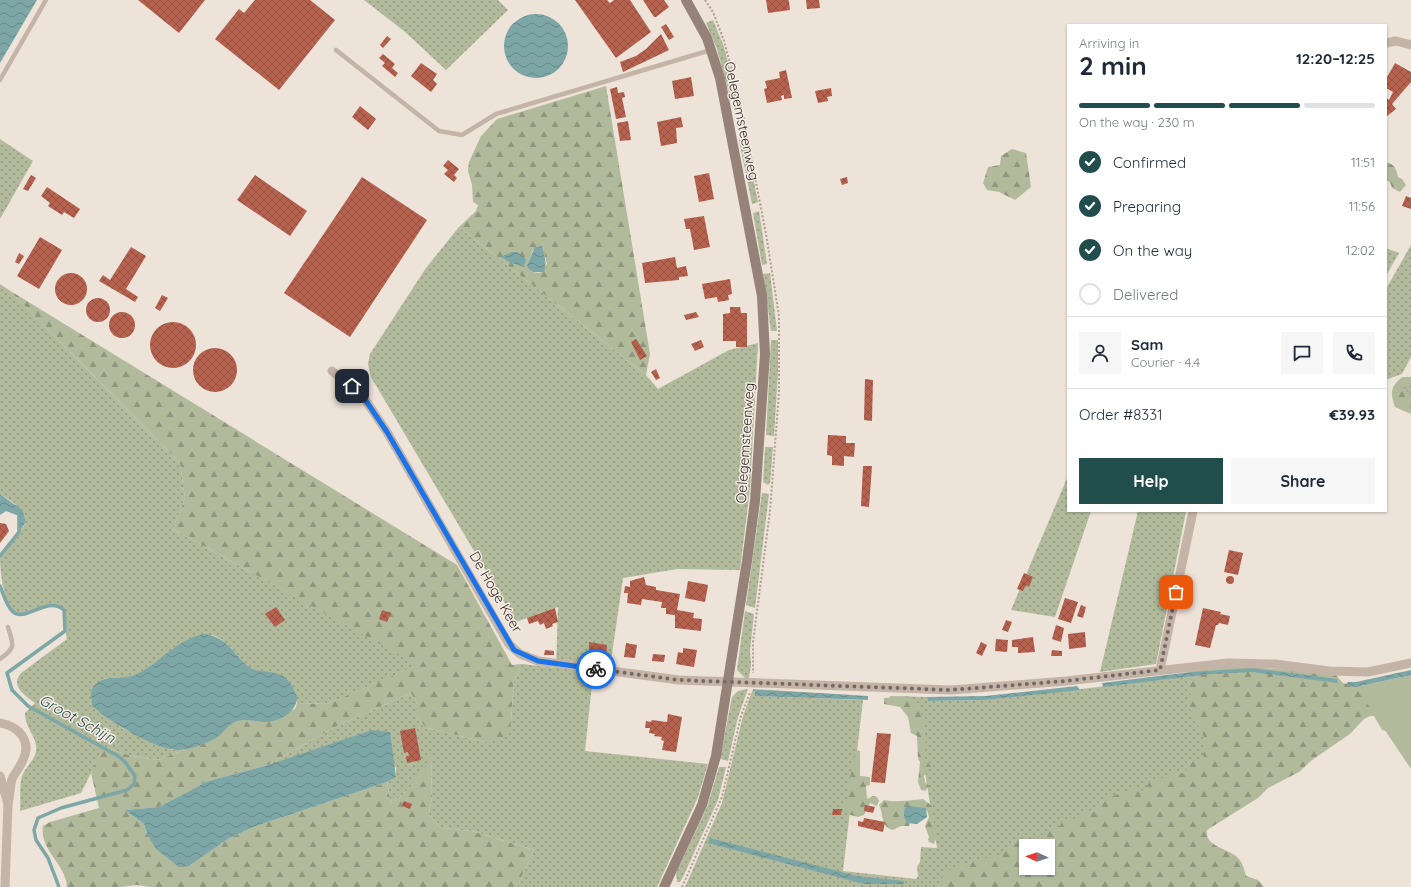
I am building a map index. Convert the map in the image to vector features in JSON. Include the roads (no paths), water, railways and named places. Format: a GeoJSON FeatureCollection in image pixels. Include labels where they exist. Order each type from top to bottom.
{"type":"FeatureCollection","features":[{"type":"Feature","properties":{"kind":"street","name":"Oelegemsteenweg"},"geometry":{"type":"LineString","coordinates":[[664,887],[702,805],[716,756],[755,501],[763,403],[765,335],[762,296],[720,78],[707,38],[686,0]]}},
{"type":"Feature","properties":{"kind":"street"},"geometry":{"type":"LineString","coordinates":[[1387,43],[1396,41],[1411,44]]}},
{"type":"Feature","properties":{"kind":"street","name":"De Hoge Keer"},"geometry":{"type":"LineString","coordinates":[[332,371],[362,395],[387,432],[514,650],[528,658],[549,663],[679,680],[950,690],[1066,681],[1228,663],[1275,664],[1329,671],[1368,672],[1411,663]]}},
{"type":"Feature","properties":{"kind":"street"},"geometry":{"type":"LineString","coordinates":[[1160,670],[1193,512]]}},
{"type":"Feature","properties":{"kind":"street"},"geometry":{"type":"LineString","coordinates":[[0,723],[11,726],[20,731],[25,739],[26,749],[24,759],[12,780],[8,804],[4,816],[5,887]]}},
{"type":"Feature","properties":{"kind":"street"},"geometry":{"type":"LineString","coordinates":[[0,776],[8,804]]}},
{"type":"Feature","properties":{"kind":"lane"},"geometry":{"type":"LineString","coordinates":[[0,80],[46,0]]}},
{"type":"Feature","properties":{"kind":"lane"},"geometry":{"type":"LineString","coordinates":[[336,50],[439,131],[462,135],[496,114],[711,50]]}},
{"type":"Feature","properties":{"kind":"lane"},"geometry":{"type":"LineString","coordinates":[[0,659],[11,652],[13,645],[8,627]]}},
{"type":"Feature","properties":{"kind":"water"},"geometry":{"type":"Polygon","coordinates":[[[0,0],[37,0],[0,63],[0,0]]]}},
{"type":"Feature","properties":{"kind":"water"},"geometry":{"type":"Polygon","coordinates":[[[530,14],[542,14],[559,23],[566,34],[568,46],[566,58],[559,69],[542,78],[530,78],[518,73],[509,64],[504,52],[504,40],[509,28],[518,19],[530,14]]]}},
{"type":"Feature","properties":{"kind":"water"},"geometry":{"type":"Polygon","coordinates":[[[542,246],[545,259],[544,272],[533,272],[527,265],[535,247],[542,246]]]}},
{"type":"Feature","properties":{"kind":"water"},"geometry":{"type":"Polygon","coordinates":[[[512,252],[517,252],[526,259],[524,267],[509,262],[501,257],[512,252]]]}},
{"type":"Feature","properties":{"kind":"water"},"geometry":{"type":"Polygon","coordinates":[[[0,494],[22,510],[26,522],[19,532],[19,514],[6,509],[0,513],[0,494]]]}},
{"type":"Feature","properties":{"kind":"water"},"geometry":{"type":"Polygon","coordinates":[[[205,634],[222,640],[247,666],[254,670],[276,673],[286,678],[294,689],[297,697],[296,703],[290,713],[279,719],[267,722],[245,720],[235,722],[219,736],[209,741],[192,748],[176,750],[166,748],[132,733],[109,719],[92,706],[92,689],[96,684],[106,679],[126,677],[137,674],[186,640],[205,634]]]}},
{"type":"Feature","properties":{"kind":"water"},"geometry":{"type":"Polygon","coordinates":[[[1253,668],[1337,679],[1338,683],[1252,672],[1211,674],[1103,687],[1102,683],[1191,672],[1253,668]]]}},
{"type":"Feature","properties":{"kind":"water"},"geometry":{"type":"Polygon","coordinates":[[[1411,670],[1411,675],[1356,687],[1349,686],[1347,683],[1356,682],[1411,670]]]}},
{"type":"Feature","properties":{"kind":"water"},"geometry":{"type":"Polygon","coordinates":[[[1077,686],[1080,690],[986,700],[928,701],[927,697],[986,696],[1077,686]]]}},
{"type":"Feature","properties":{"kind":"water"},"geometry":{"type":"Polygon","coordinates":[[[755,690],[868,696],[868,700],[755,696],[755,690]]]}},
{"type":"Feature","properties":{"kind":"water"},"geometry":{"type":"Polygon","coordinates":[[[372,730],[390,732],[396,777],[387,782],[253,827],[228,839],[189,866],[179,867],[156,849],[147,834],[144,824],[125,810],[159,807],[208,781],[268,765],[372,730]]]}},
{"type":"Feature","properties":{"kind":"water"},"geometry":{"type":"Polygon","coordinates":[[[910,806],[926,808],[927,817],[917,824],[907,823],[904,816],[904,810],[910,806]]]}},
{"type":"Feature","properties":{"kind":"water"},"geometry":{"type":"Polygon","coordinates":[[[710,838],[857,876],[904,881],[904,884],[864,884],[708,843],[710,838]]]}},
{"type":"Feature","properties":{"kind":"waterway","name":"Groot Schijn"},"geometry":{"type":"LineString","coordinates":[[0,513],[6,509],[19,514],[19,532],[0,556]]}},
{"type":"Feature","properties":{"kind":"waterway","name":"Groot Schijn"},"geometry":{"type":"LineString","coordinates":[[0,586],[8,606],[17,614],[23,614],[50,606],[57,606],[64,610],[65,631],[7,673],[12,690],[28,706],[118,756],[125,762],[135,776],[134,784],[127,790],[61,808],[38,818],[34,830],[36,840],[48,858],[59,887]]}}]}
